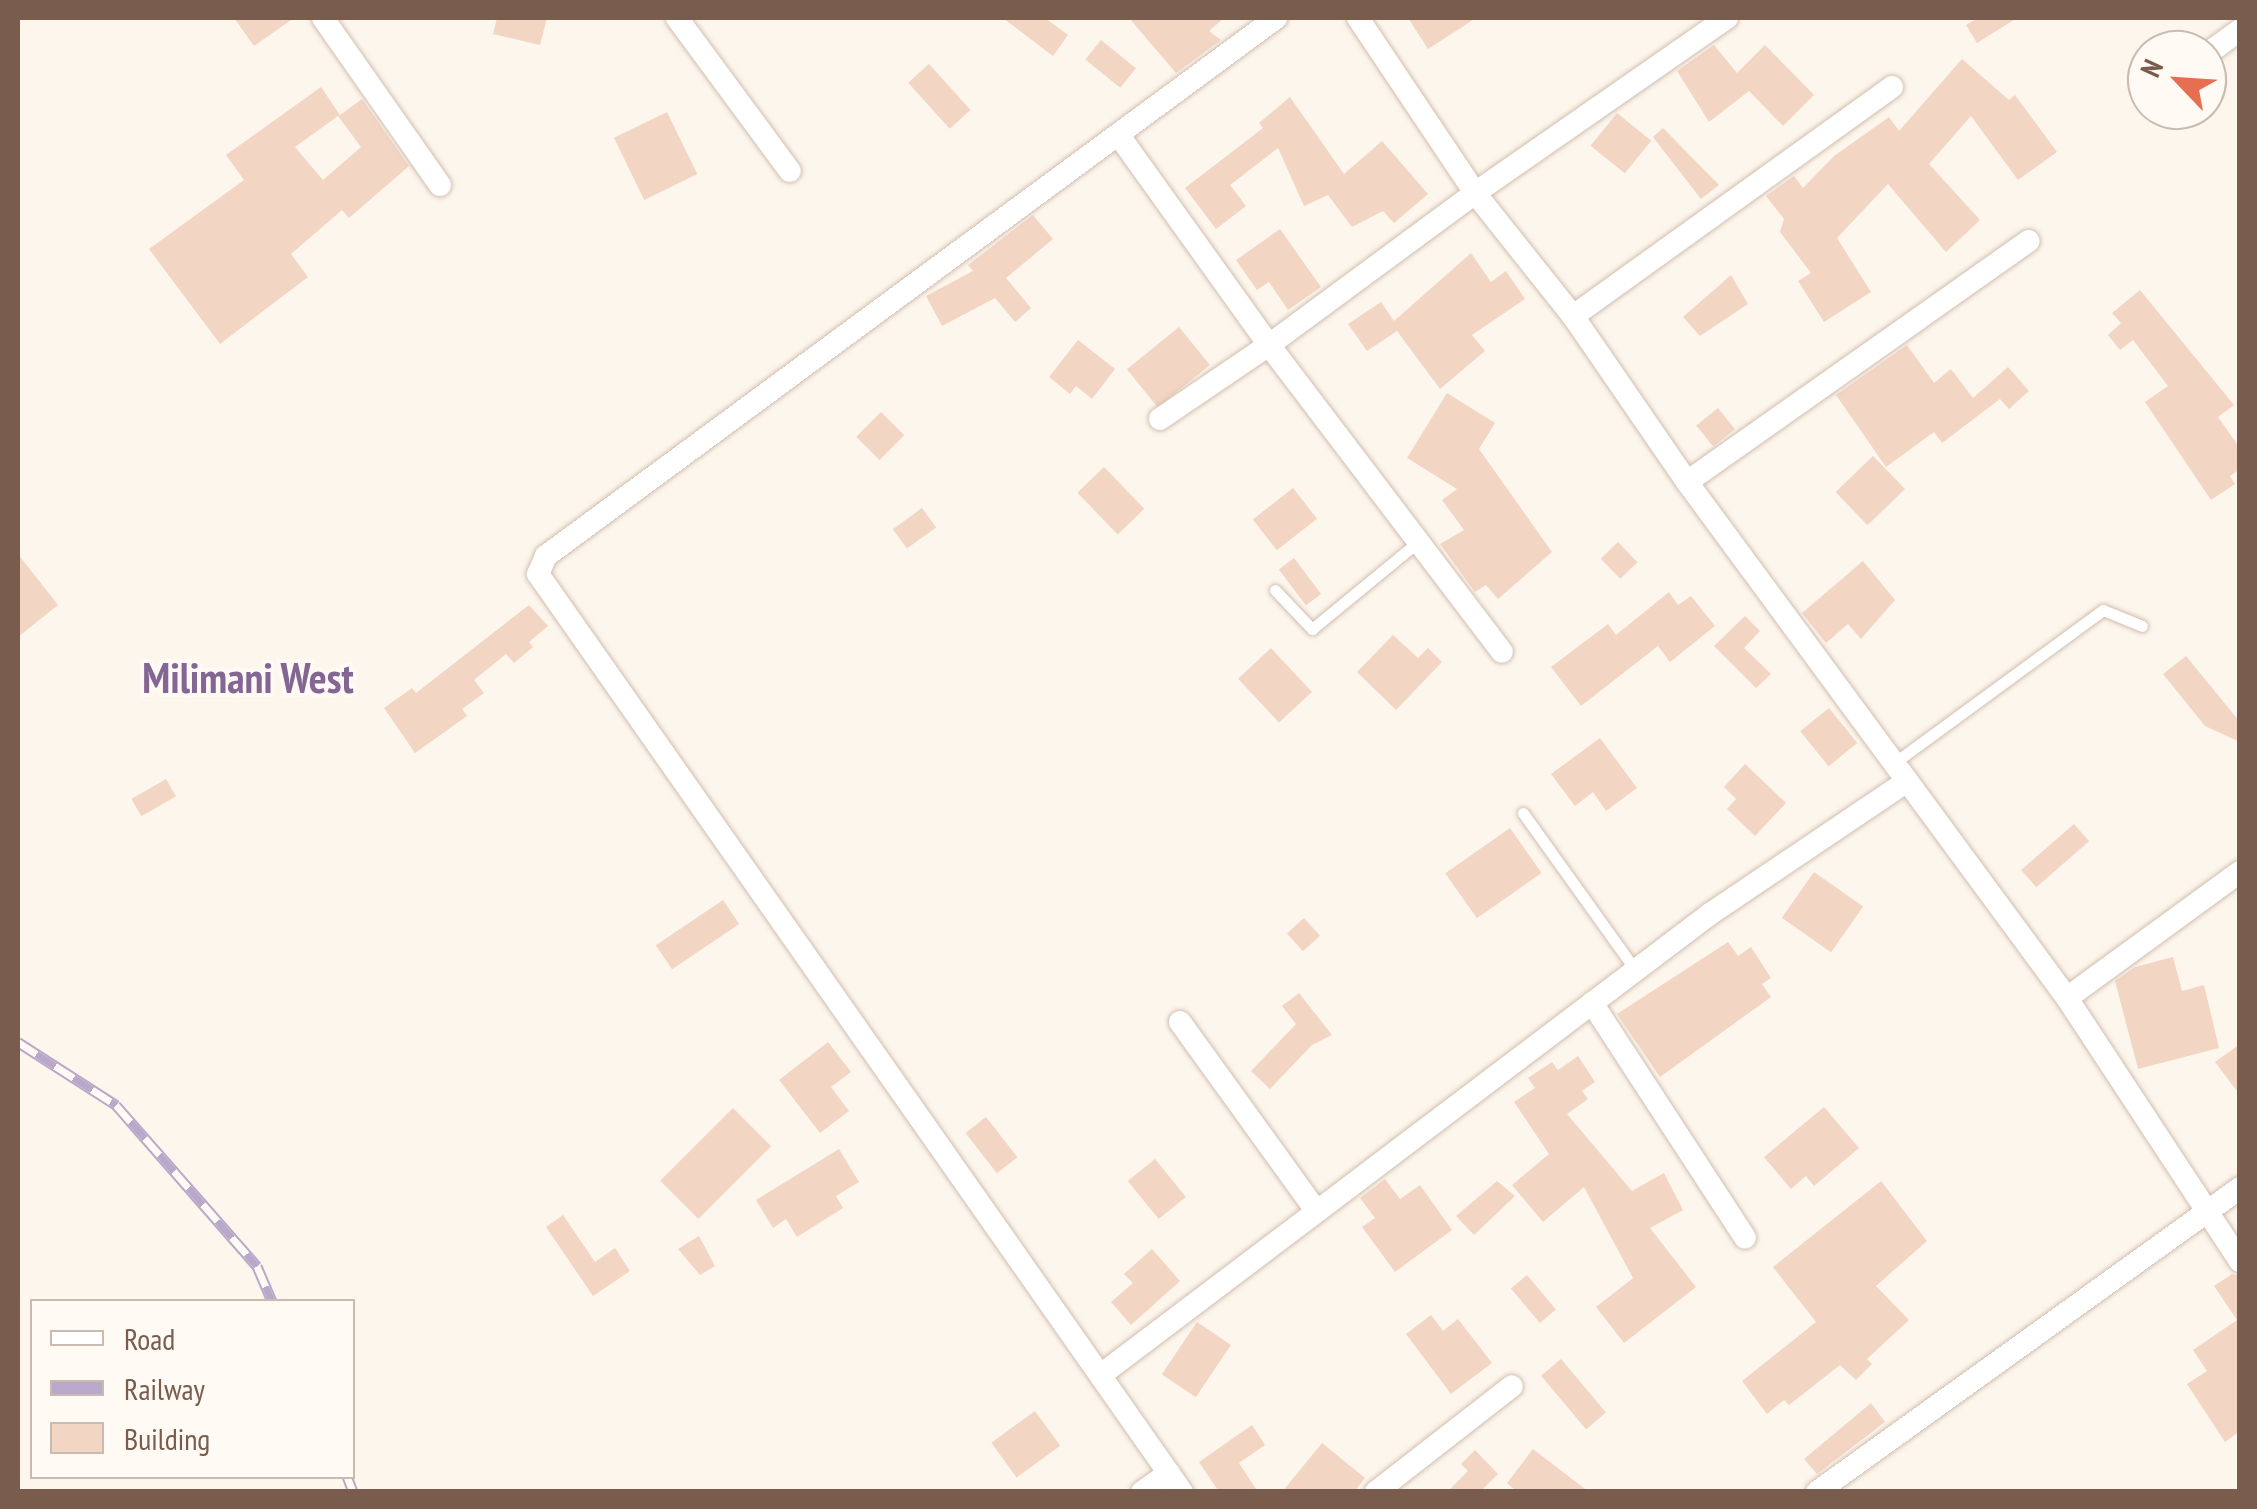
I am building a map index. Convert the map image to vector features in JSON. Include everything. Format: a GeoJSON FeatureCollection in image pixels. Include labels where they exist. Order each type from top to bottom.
{"type":"FeatureCollection","features":[{"type":"Feature","properties":{"kind":"street"},"geometry":{"type":"LineString","coordinates":[[323,18],[440,185]]}},
{"type":"Feature","properties":{"kind":"street"},"geometry":{"type":"LineString","coordinates":[[676,18],[790,171]]}},
{"type":"Feature","properties":{"kind":"street"},"geometry":{"type":"LineString","coordinates":[[1142,1492],[1176,1482],[538,574],[546,556],[1120,137],[1276,18]]}},
{"type":"Feature","properties":{"kind":"street"},"geometry":{"type":"LineString","coordinates":[[1358,18],[1475,194],[1573,316],[1687,482],[2066,998],[2240,1261]]}},
{"type":"Feature","properties":{"kind":"street"},"geometry":{"type":"LineString","coordinates":[[1160,418],[1268,346],[1475,194],[1727,18]]}},
{"type":"Feature","properties":{"kind":"street"},"geometry":{"type":"LineString","coordinates":[[1573,316],[1892,88]]}},
{"type":"Feature","properties":{"kind":"street"},"geometry":{"type":"LineString","coordinates":[[1120,137],[1268,346],[1502,652]]}},
{"type":"Feature","properties":{"kind":"street"},"geometry":{"type":"LineString","coordinates":[[1687,482],[2029,240]]}},
{"type":"Feature","properties":{"kind":"street"},"geometry":{"type":"LineString","coordinates":[[1102,1374],[1315,1209],[1900,772]]}},
{"type":"Feature","properties":{"kind":"street"},"geometry":{"type":"LineString","coordinates":[[2066,998],[2240,872]]}},
{"type":"Feature","properties":{"kind":"street"},"geometry":{"type":"LineString","coordinates":[[1592,1003],[1745,1238]]}},
{"type":"Feature","properties":{"kind":"street"},"geometry":{"type":"LineString","coordinates":[[1180,1022],[1315,1209]]}},
{"type":"Feature","properties":{"kind":"street"},"geometry":{"type":"LineString","coordinates":[[1817,1492],[2240,1188]]}},
{"type":"Feature","properties":{"kind":"street"},"geometry":{"type":"LineString","coordinates":[[1376,1492],[1512,1386]]}},
{"type":"Feature","properties":{"kind":"lane"},"geometry":{"type":"LineString","coordinates":[[1274,590],[1312,629],[1418,542]]}},
{"type":"Feature","properties":{"kind":"lane"},"geometry":{"type":"LineString","coordinates":[[1900,772],[2103,610],[2142,626]]}},
{"type":"Feature","properties":{"kind":"lane"},"geometry":{"type":"LineString","coordinates":[[1524,813],[1637,972]]}},
{"type":"Feature","properties":{"kind":"building"},"geometry":{"type":"Polygon","coordinates":[[[234,18],[294,18],[254,46],[234,18]]]}},
{"type":"Feature","properties":{"kind":"building"},"geometry":{"type":"Polygon","coordinates":[[[497,18],[547,18],[540,45],[493,34],[497,18]]]}},
{"type":"Feature","properties":{"kind":"building"},"geometry":{"type":"Polygon","coordinates":[[[1003,18],[1045,18],[1068,35],[1053,56],[1003,18]]]}},
{"type":"Feature","properties":{"kind":"building"},"geometry":{"type":"Polygon","coordinates":[[[1129,18],[1224,18],[1209,31],[1221,40],[1176,73],[1129,18]]]}},
{"type":"Feature","properties":{"kind":"building"},"geometry":{"type":"Polygon","coordinates":[[[1408,18],[1476,18],[1428,49],[1408,18]]]}},
{"type":"Feature","properties":{"kind":"building"},"geometry":{"type":"Polygon","coordinates":[[[1978,18],[2017,18],[1977,43],[1966,25],[1978,18]]]}},
{"type":"Feature","properties":{"kind":"building"},"geometry":{"type":"Polygon","coordinates":[[[1101,40],[1136,68],[1120,88],[1085,59],[1101,40]]]}},
{"type":"Feature","properties":{"kind":"building"},"geometry":{"type":"Polygon","coordinates":[[[1714,45],[1737,73],[1765,45],[1814,95],[1783,126],[1749,91],[1709,122],[1677,71],[1714,45]]]}},
{"type":"Feature","properties":{"kind":"building"},"geometry":{"type":"Polygon","coordinates":[[[1962,59],[2009,100],[2015,95],[2057,152],[2018,180],[1971,116],[1929,164],[1980,220],[1946,252],[1888,184],[1837,238],[1871,292],[1824,322],[1798,281],[1811,273],[1780,232],[1784,219],[1766,196],[1794,176],[1803,188],[1834,156],[1889,117],[1899,131],[1962,59]]]}},
{"type":"Feature","properties":{"kind":"building"},"geometry":{"type":"Polygon","coordinates":[[[929,64],[970,110],[950,129],[908,83],[929,64]]]}},
{"type":"Feature","properties":{"kind":"building"},"geometry":{"type":"Polygon","coordinates":[[[321,87],[340,115],[362,99],[409,166],[349,218],[342,210],[291,254],[308,277],[220,344],[149,249],[244,180],[226,155],[321,87]],[[338,116],[295,147],[323,180],[361,147],[338,116]]]}},
{"type":"Feature","properties":{"kind":"building"},"geometry":{"type":"Polygon","coordinates":[[[1290,97],[1344,174],[1382,141],[1428,194],[1394,223],[1383,211],[1352,227],[1328,195],[1304,206],[1278,148],[1230,185],[1246,206],[1216,229],[1185,188],[1263,128],[1259,123],[1290,97]]]}},
{"type":"Feature","properties":{"kind":"building"},"geometry":{"type":"Polygon","coordinates":[[[667,112],[697,174],[644,200],[614,138],[667,112]]]}},
{"type":"Feature","properties":{"kind":"building"},"geometry":{"type":"Polygon","coordinates":[[[1617,113],[1651,141],[1625,173],[1591,146],[1617,113]]]}},
{"type":"Feature","properties":{"kind":"building"},"geometry":{"type":"Polygon","coordinates":[[[1663,128],[1719,185],[1701,199],[1653,137],[1663,128]]]}},
{"type":"Feature","properties":{"kind":"building"},"geometry":{"type":"Polygon","coordinates":[[[1033,215],[1053,239],[1006,278],[1031,308],[1015,322],[995,298],[942,326],[926,296],[973,271],[968,265],[1033,215]]]}},
{"type":"Feature","properties":{"kind":"building"},"geometry":{"type":"Polygon","coordinates":[[[1280,229],[1321,287],[1288,310],[1269,282],[1257,290],[1236,260],[1280,229]]]}},
{"type":"Feature","properties":{"kind":"building"},"geometry":{"type":"Polygon","coordinates":[[[1471,253],[1491,282],[1506,271],[1525,299],[1472,335],[1485,351],[1440,389],[1397,331],[1367,351],[1348,324],[1381,302],[1394,321],[1471,253]]]}},
{"type":"Feature","properties":{"kind":"building"},"geometry":{"type":"Polygon","coordinates":[[[1731,275],[1748,304],[1700,336],[1683,317],[1731,275]]]}},
{"type":"Feature","properties":{"kind":"building"},"geometry":{"type":"Polygon","coordinates":[[[2140,290],[2234,405],[2218,417],[2240,448],[2240,469],[2230,476],[2235,484],[2211,500],[2145,402],[2168,386],[2133,340],[2120,350],[2108,335],[2121,323],[2112,313],[2140,290]]]}},
{"type":"Feature","properties":{"kind":"building"},"geometry":{"type":"Polygon","coordinates":[[[1179,327],[1210,365],[1158,407],[1127,369],[1179,327]]]}},
{"type":"Feature","properties":{"kind":"building"},"geometry":{"type":"Polygon","coordinates":[[[1078,340],[1115,369],[1092,399],[1076,386],[1070,394],[1049,377],[1078,340]]]}},
{"type":"Feature","properties":{"kind":"building"},"geometry":{"type":"Polygon","coordinates":[[[1907,345],[1934,383],[1951,369],[1973,398],[2008,367],[2029,391],[2009,409],[2000,399],[1942,443],[1934,432],[1886,467],[1836,395],[1907,345]]]}},
{"type":"Feature","properties":{"kind":"building"},"geometry":{"type":"Polygon","coordinates":[[[1447,393],[1495,423],[1479,449],[1552,552],[1498,599],[1486,585],[1475,592],[1440,544],[1464,530],[1442,500],[1457,489],[1407,458],[1447,393]]]}},
{"type":"Feature","properties":{"kind":"building"},"geometry":{"type":"Polygon","coordinates":[[[1718,408],[1735,429],[1713,447],[1696,426],[1718,408]]]}},
{"type":"Feature","properties":{"kind":"building"},"geometry":{"type":"Polygon","coordinates":[[[881,412],[904,435],[880,460],[856,437],[881,412]]]}},
{"type":"Feature","properties":{"kind":"building"},"geometry":{"type":"Polygon","coordinates":[[[1873,456],[1905,489],[1868,525],[1836,492],[1873,456]]]}},
{"type":"Feature","properties":{"kind":"building"},"geometry":{"type":"Polygon","coordinates":[[[1104,467],[1144,509],[1118,534],[1077,493],[1104,467]]]}},
{"type":"Feature","properties":{"kind":"building"},"geometry":{"type":"Polygon","coordinates":[[[1293,488],[1317,519],[1277,550],[1253,519],[1293,488]]]}},
{"type":"Feature","properties":{"kind":"building"},"geometry":{"type":"Polygon","coordinates":[[[922,508],[936,527],[907,549],[893,529],[922,508]]]}},
{"type":"Feature","properties":{"kind":"building"},"geometry":{"type":"Polygon","coordinates":[[[1618,542],[1637,562],[1620,579],[1601,559],[1618,542]]]}},
{"type":"Feature","properties":{"kind":"building"},"geometry":{"type":"Polygon","coordinates":[[[18,554],[58,605],[18,637],[18,554]]]}},
{"type":"Feature","properties":{"kind":"building"},"geometry":{"type":"Polygon","coordinates":[[[1294,558],[1321,594],[1306,605],[1279,569],[1294,558]]]}},
{"type":"Feature","properties":{"kind":"building"},"geometry":{"type":"Polygon","coordinates":[[[1863,561],[1895,600],[1861,639],[1848,624],[1826,643],[1802,613],[1863,561]]]}},
{"type":"Feature","properties":{"kind":"building"},"geometry":{"type":"Polygon","coordinates":[[[1669,592],[1678,605],[1691,596],[1715,626],[1670,662],[1658,646],[1581,706],[1551,667],[1608,624],[1616,635],[1669,592]]]}},
{"type":"Feature","properties":{"kind":"building"},"geometry":{"type":"Polygon","coordinates":[[[529,605],[548,626],[529,642],[533,647],[514,663],[506,654],[474,680],[484,693],[462,709],[467,716],[415,753],[384,708],[412,688],[416,693],[529,605]]]}},
{"type":"Feature","properties":{"kind":"building"},"geometry":{"type":"Polygon","coordinates":[[[1745,616],[1760,631],[1744,648],[1771,674],[1756,688],[1714,646],[1745,616]]]}},
{"type":"Feature","properties":{"kind":"building"},"geometry":{"type":"Polygon","coordinates":[[[1393,635],[1418,658],[1428,648],[1442,662],[1396,710],[1357,672],[1393,635]]]}},
{"type":"Feature","properties":{"kind":"building"},"geometry":{"type":"Polygon","coordinates":[[[1271,648],[1312,692],[1279,723],[1238,679],[1271,648]]]}},
{"type":"Feature","properties":{"kind":"building"},"geometry":{"type":"Polygon","coordinates":[[[2186,656],[2240,722],[2240,742],[2205,726],[2163,674],[2186,656]]]}},
{"type":"Feature","properties":{"kind":"building"},"geometry":{"type":"Polygon","coordinates":[[[1829,708],[1857,743],[1829,766],[1800,731],[1829,708]]]}},
{"type":"Feature","properties":{"kind":"building"},"geometry":{"type":"Polygon","coordinates":[[[1600,738],[1637,788],[1606,811],[1593,792],[1575,806],[1551,774],[1600,738]]]}},
{"type":"Feature","properties":{"kind":"building"},"geometry":{"type":"Polygon","coordinates":[[[1745,764],[1786,803],[1755,836],[1727,809],[1736,799],[1724,787],[1745,764]]]}},
{"type":"Feature","properties":{"kind":"building"},"geometry":{"type":"Polygon","coordinates":[[[166,779],[176,796],[141,816],[131,799],[166,779]]]}},
{"type":"Feature","properties":{"kind":"building"},"geometry":{"type":"Polygon","coordinates":[[[2074,824],[2089,841],[2036,887],[2021,870],[2074,824]]]}},
{"type":"Feature","properties":{"kind":"building"},"geometry":{"type":"Polygon","coordinates":[[[1510,828],[1542,873],[1477,918],[1445,873],[1510,828]]]}},
{"type":"Feature","properties":{"kind":"building"},"geometry":{"type":"Polygon","coordinates":[[[1814,872],[1863,906],[1831,952],[1782,918],[1814,872]]]}},
{"type":"Feature","properties":{"kind":"building"},"geometry":{"type":"Polygon","coordinates":[[[723,900],[739,924],[672,969],[656,945],[723,900]]]}},
{"type":"Feature","properties":{"kind":"building"},"geometry":{"type":"Polygon","coordinates":[[[1304,918],[1320,936],[1303,951],[1287,933],[1304,918]]]}},
{"type":"Feature","properties":{"kind":"building"},"geometry":{"type":"Polygon","coordinates":[[[1728,942],[1738,956],[1751,947],[1771,978],[1762,984],[1771,997],[1660,1077],[1617,1014],[1728,942]]]}},
{"type":"Feature","properties":{"kind":"building"},"geometry":{"type":"Polygon","coordinates":[[[2173,957],[2182,991],[2204,985],[2219,1048],[2138,1069],[2115,981],[2135,967],[2173,957]]]}},
{"type":"Feature","properties":{"kind":"building"},"geometry":{"type":"Polygon","coordinates":[[[1299,993],[1332,1035],[1312,1045],[1270,1089],[1251,1071],[1296,1024],[1282,1006],[1299,993]]]}},
{"type":"Feature","properties":{"kind":"building"},"geometry":{"type":"Polygon","coordinates":[[[828,1042],[851,1072],[831,1087],[849,1111],[820,1133],[779,1080],[828,1042]]]}},
{"type":"Feature","properties":{"kind":"building"},"geometry":{"type":"Polygon","coordinates":[[[2240,1044],[2240,1095],[2215,1062],[2240,1044]]]}},
{"type":"Feature","properties":{"kind":"building"},"geometry":{"type":"Polygon","coordinates":[[[1578,1056],[1595,1082],[1582,1091],[1588,1099],[1567,1114],[1632,1191],[1664,1173],[1683,1210],[1650,1228],[1696,1287],[1624,1343],[1596,1307],[1633,1278],[1584,1187],[1543,1222],[1512,1185],[1549,1154],[1514,1102],[1535,1088],[1528,1078],[1552,1062],[1558,1070],[1578,1056]]]}},
{"type":"Feature","properties":{"kind":"building"},"geometry":{"type":"Polygon","coordinates":[[[1824,1107],[1859,1148],[1814,1186],[1806,1176],[1791,1189],[1764,1157],[1824,1107]]]}},
{"type":"Feature","properties":{"kind":"building"},"geometry":{"type":"Polygon","coordinates":[[[733,1108],[771,1146],[698,1219],[660,1181],[733,1108]]]}},
{"type":"Feature","properties":{"kind":"building"},"geometry":{"type":"Polygon","coordinates":[[[986,1117],[1017,1157],[997,1173],[966,1133],[986,1117]]]}},
{"type":"Feature","properties":{"kind":"building"},"geometry":{"type":"Polygon","coordinates":[[[839,1149],[859,1182],[836,1196],[843,1208],[797,1237],[786,1219],[773,1228],[756,1200],[839,1149]]]}},
{"type":"Feature","properties":{"kind":"building"},"geometry":{"type":"Polygon","coordinates":[[[1155,1159],[1186,1197],[1159,1219],[1128,1181],[1155,1159]]]}},
{"type":"Feature","properties":{"kind":"building"},"geometry":{"type":"Polygon","coordinates":[[[1385,1179],[1400,1199],[1420,1185],[1452,1230],[1395,1272],[1362,1227],[1375,1218],[1360,1198],[1385,1179]]]}},
{"type":"Feature","properties":{"kind":"building"},"geometry":{"type":"Polygon","coordinates":[[[1497,1181],[1515,1196],[1474,1235],[1456,1216],[1497,1181]]]}},
{"type":"Feature","properties":{"kind":"building"},"geometry":{"type":"Polygon","coordinates":[[[1881,1181],[1927,1241],[1876,1286],[1909,1320],[1867,1359],[1872,1364],[1856,1380],[1840,1365],[1789,1405],[1784,1400],[1767,1414],[1742,1381],[1816,1322],[1773,1267],[1881,1181]]]}},
{"type":"Feature","properties":{"kind":"building"},"geometry":{"type":"Polygon","coordinates":[[[563,1215],[595,1262],[615,1248],[630,1271],[593,1296],[546,1227],[563,1215]]]}},
{"type":"Feature","properties":{"kind":"building"},"geometry":{"type":"Polygon","coordinates":[[[699,1236],[715,1266],[700,1275],[678,1249],[699,1236]]]}},
{"type":"Feature","properties":{"kind":"building"},"geometry":{"type":"Polygon","coordinates":[[[1152,1249],[1180,1281],[1131,1325],[1111,1302],[1133,1283],[1124,1274],[1152,1249]]]}},
{"type":"Feature","properties":{"kind":"building"},"geometry":{"type":"Polygon","coordinates":[[[2232,1274],[2240,1276],[2240,1431],[2225,1442],[2187,1384],[2207,1371],[2193,1350],[2237,1320],[2214,1286],[2232,1274]]]}},
{"type":"Feature","properties":{"kind":"building"},"geometry":{"type":"Polygon","coordinates":[[[1527,1275],[1556,1309],[1540,1323],[1511,1288],[1527,1275]]]}},
{"type":"Feature","properties":{"kind":"building"},"geometry":{"type":"Polygon","coordinates":[[[1431,1315],[1443,1331],[1458,1319],[1492,1363],[1451,1394],[1406,1334],[1431,1315]]]}},
{"type":"Feature","properties":{"kind":"building"},"geometry":{"type":"Polygon","coordinates":[[[1197,1322],[1231,1345],[1196,1397],[1162,1374],[1197,1322]]]}},
{"type":"Feature","properties":{"kind":"building"},"geometry":{"type":"Polygon","coordinates":[[[1561,1359],[1606,1413],[1586,1429],[1541,1376],[1561,1359]]]}},
{"type":"Feature","properties":{"kind":"building"},"geometry":{"type":"Polygon","coordinates":[[[1871,1403],[1885,1422],[1817,1474],[1804,1459],[1871,1403]]]}},
{"type":"Feature","properties":{"kind":"building"},"geometry":{"type":"Polygon","coordinates":[[[1035,1411],[1060,1446],[1017,1478],[991,1443],[1035,1411]]]}},
{"type":"Feature","properties":{"kind":"building"},"geometry":{"type":"Polygon","coordinates":[[[1252,1425],[1265,1445],[1239,1463],[1258,1492],[1219,1492],[1199,1462],[1252,1425]]]}},
{"type":"Feature","properties":{"kind":"building"},"geometry":{"type":"Polygon","coordinates":[[[1322,1443],[1365,1478],[1354,1492],[1282,1492],[1322,1443]]]}},
{"type":"Feature","properties":{"kind":"building"},"geometry":{"type":"Polygon","coordinates":[[[1533,1449],[1589,1492],[1517,1492],[1507,1483],[1533,1449]]]}},
{"type":"Feature","properties":{"kind":"building"},"geometry":{"type":"Polygon","coordinates":[[[1475,1450],[1498,1474],[1480,1492],[1447,1492],[1468,1471],[1461,1464],[1475,1450]]]}},
{"type":"Feature","properties":{"kind":"railway"},"geometry":{"type":"LineString","coordinates":[[18,1042],[116,1105],[257,1266],[271,1299]]}},
{"type":"Feature","properties":{"kind":"railway"},"geometry":{"type":"LineString","coordinates":[[348,1479],[353,1492]]}},
{"type":"Feature","properties":{"kind":"district","name":"Milimani West"},"geometry":{"type":"Point","coordinates":[248,678]}}]}
